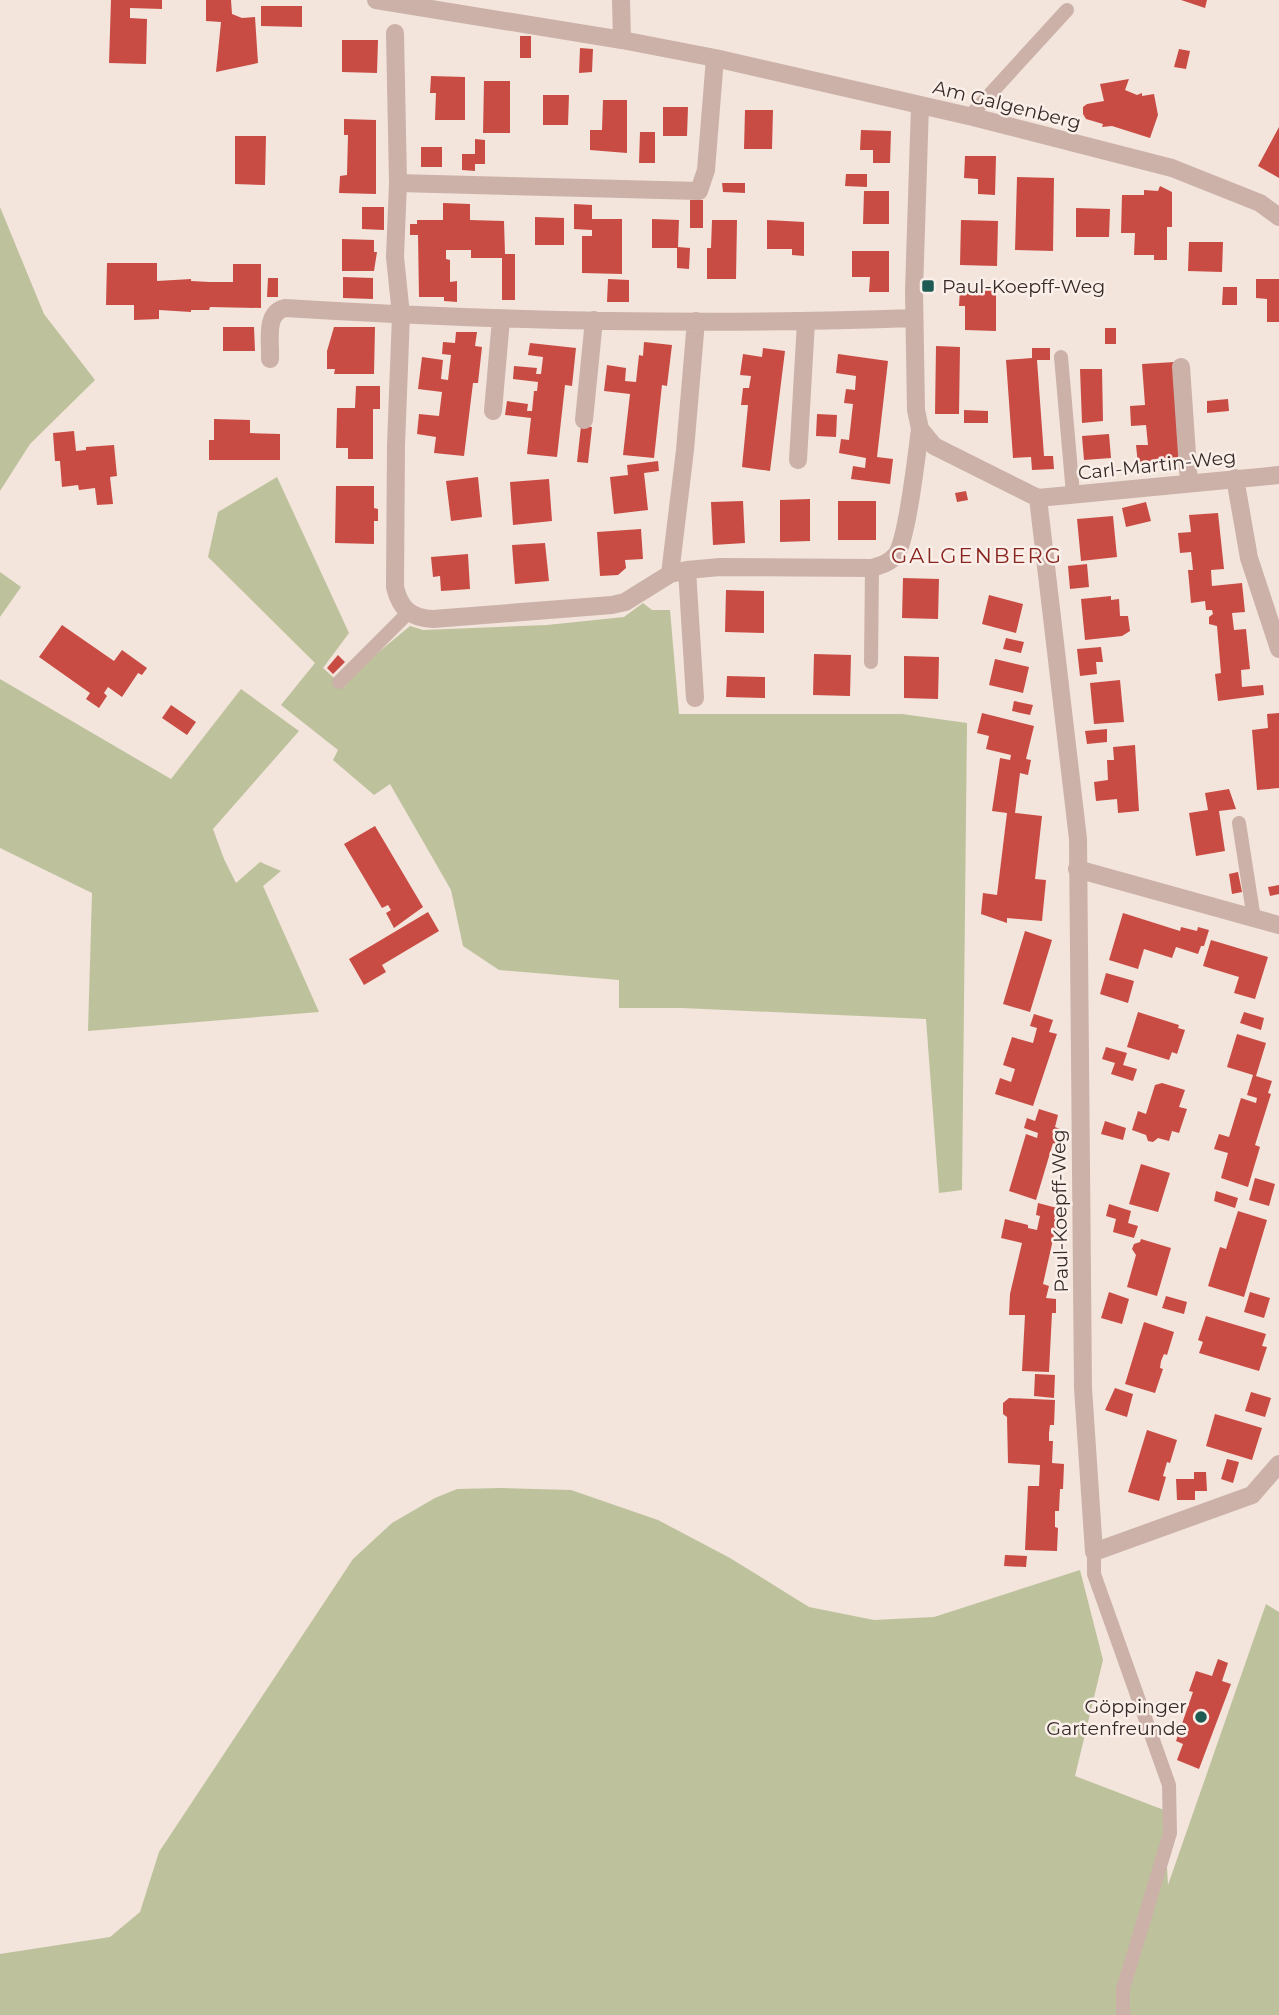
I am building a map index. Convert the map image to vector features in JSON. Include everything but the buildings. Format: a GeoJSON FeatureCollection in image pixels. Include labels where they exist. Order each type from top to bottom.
{"type":"FeatureCollection","features":[{"type":"Feature","properties":{"kind":"street","name":"Am Galgenberg"},"geometry":{"type":"LineString","coordinates":[[376,0],[715,58],[970,117],[1172,168],[1260,203],[1279,217]]}},
{"type":"Feature","properties":{"kind":"street"},"geometry":{"type":"LineString","coordinates":[[621,0],[622,40]]}},
{"type":"Feature","properties":{"kind":"street"},"geometry":{"type":"LineString","coordinates":[[395,33],[398,183],[395,257],[401,316],[396,445],[395,587],[398,601],[408,612],[420,618],[612,605],[625,602],[678,572],[720,566],[872,568],[888,563],[898,552],[903,535],[920,429],[916,410],[914,318],[920,105]]}},
{"type":"Feature","properties":{"kind":"street"},"geometry":{"type":"LineString","coordinates":[[398,183],[699,191],[706,170],[715,58]]}},
{"type":"Feature","properties":{"kind":"street"},"geometry":{"type":"LineString","coordinates":[[270,359],[271,317],[276,310],[285,308],[501,319],[806,322],[914,318]]}},
{"type":"Feature","properties":{"kind":"street"},"geometry":{"type":"LineString","coordinates":[[493,411],[501,319]]}},
{"type":"Feature","properties":{"kind":"street"},"geometry":{"type":"LineString","coordinates":[[584,420],[594,320]]}},
{"type":"Feature","properties":{"kind":"street"},"geometry":{"type":"LineString","coordinates":[[695,698],[678,572],[696,321]]}},
{"type":"Feature","properties":{"kind":"street"},"geometry":{"type":"LineString","coordinates":[[798,460],[806,322]]}},
{"type":"Feature","properties":{"kind":"street"},"geometry":{"type":"LineString","coordinates":[[1181,367],[1189,483]]}},
{"type":"Feature","properties":{"kind":"street"},"geometry":{"type":"LineString","coordinates":[[920,429],[934,446],[1038,498]]}},
{"type":"Feature","properties":{"kind":"street","name":"Carl-Martin-Weg"},"geometry":{"type":"LineString","coordinates":[[1038,498],[1279,475]]}},
{"type":"Feature","properties":{"kind":"street"},"geometry":{"type":"LineString","coordinates":[[1235,478],[1250,558],[1279,649]]}},
{"type":"Feature","properties":{"kind":"street","name":"Paul-Koepff-Weg"},"geometry":{"type":"LineString","coordinates":[[1038,498],[1077,827],[1083,1388],[1094,1552]]}},
{"type":"Feature","properties":{"kind":"street"},"geometry":{"type":"LineString","coordinates":[[1077,869],[1279,925]]}},
{"type":"Feature","properties":{"kind":"street"},"geometry":{"type":"LineString","coordinates":[[1094,1552],[1252,1495],[1279,1464]]}},
{"type":"Feature","properties":{"kind":"lane"},"geometry":{"type":"LineString","coordinates":[[970,117],[1067,10]]}},
{"type":"Feature","properties":{"kind":"lane"},"geometry":{"type":"LineString","coordinates":[[1061,357],[1073,494]]}},
{"type":"Feature","properties":{"kind":"lane"},"geometry":{"type":"LineString","coordinates":[[871,662],[872,568]]}},
{"type":"Feature","properties":{"kind":"lane"},"geometry":{"type":"LineString","coordinates":[[339,682],[408,612]]}},
{"type":"Feature","properties":{"kind":"lane"},"geometry":{"type":"LineString","coordinates":[[1239,823],[1254,919]]}},
{"type":"Feature","properties":{"kind":"lane"},"geometry":{"type":"LineString","coordinates":[[1094,1552],[1094,1574],[1169,1785],[1170,1833],[1123,1989],[1123,2015]]}},
{"type":"Feature","properties":{"kind":"green space"},"geometry":{"type":"Polygon","coordinates":[[[0,207],[44,314],[95,380],[30,444],[0,491],[0,207]]]}},
{"type":"Feature","properties":{"kind":"green space"},"geometry":{"type":"Polygon","coordinates":[[[277,477],[349,633],[323,668],[344,687],[357,670],[410,626],[423,630],[547,625],[624,617],[643,603],[652,610],[670,610],[679,714],[902,714],[967,723],[962,1190],[939,1193],[926,1019],[682,1008],[619,1008],[619,980],[499,970],[463,946],[451,890],[390,784],[374,795],[333,760],[338,750],[281,705],[315,663],[208,557],[218,512],[277,477]]]}},
{"type":"Feature","properties":{"kind":"green space"},"geometry":{"type":"Polygon","coordinates":[[[0,572],[21,587],[0,617],[0,572]]]}},
{"type":"Feature","properties":{"kind":"green space"},"geometry":{"type":"Polygon","coordinates":[[[0,679],[171,779],[241,689],[299,731],[213,829],[236,883],[260,862],[281,871],[263,886],[319,1012],[88,1031],[92,893],[0,848],[0,679]]]}},
{"type":"Feature","properties":{"kind":"green space"},"geometry":{"type":"Polygon","coordinates":[[[457,1489],[571,1490],[658,1520],[730,1558],[809,1607],[874,1620],[934,1617],[1080,1570],[1103,1660],[1075,1776],[1164,1810],[1168,1885],[1266,1604],[1279,1612],[1279,2015],[0,2015],[0,1954],[110,1937],[140,1912],[159,1852],[353,1559],[392,1523],[435,1498],[457,1489]]]}},
{"type":"Feature","properties":{"kind":"place","name":"Paul-Koepff-Weg"},"geometry":{"type":"Point","coordinates":[928,286]}},
{"type":"Feature","properties":{"kind":"place","name":"Göppinger Gartenfreunde"},"geometry":{"type":"Point","coordinates":[1201,1717]}},
{"type":"Feature","properties":{"kind":"district","name":"GALGENBERG"},"geometry":{"type":"Point","coordinates":[977,555]}}]}
